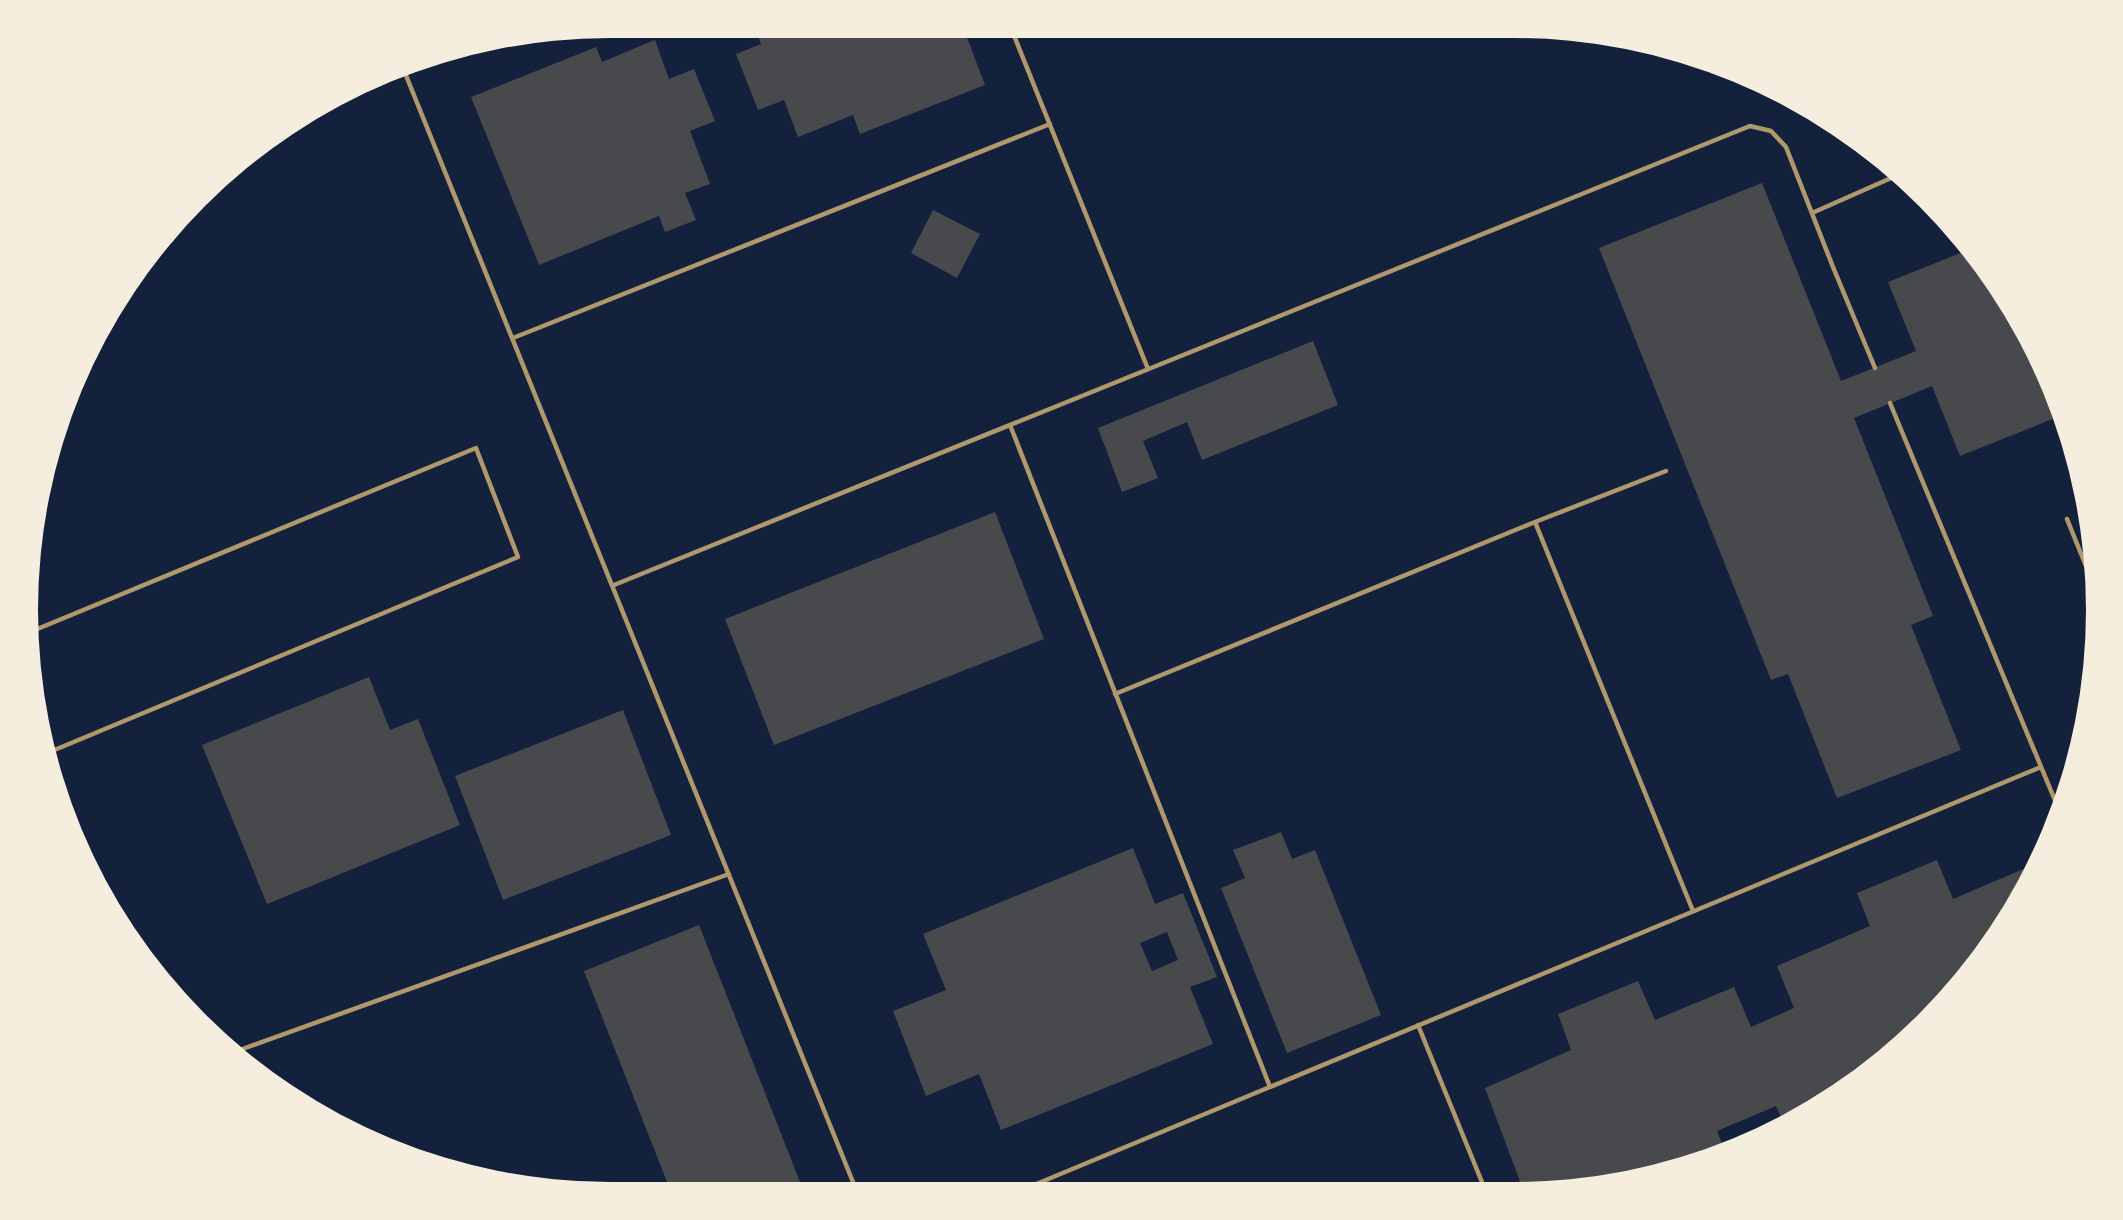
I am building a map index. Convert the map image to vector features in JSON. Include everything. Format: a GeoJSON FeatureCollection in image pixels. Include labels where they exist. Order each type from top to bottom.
{"type":"FeatureCollection","features":[{"type":"Feature","properties":{"kind":"lane"},"geometry":{"type":"LineString","coordinates":[[1015,38],[1148,369]]}},
{"type":"Feature","properties":{"kind":"lane"},"geometry":{"type":"LineString","coordinates":[[406,75],[614,585],[853,1182]]}},
{"type":"Feature","properties":{"kind":"lane"},"geometry":{"type":"LineString","coordinates":[[513,338],[1050,124]]}},
{"type":"Feature","properties":{"kind":"lane"},"geometry":{"type":"LineString","coordinates":[[614,585],[1750,126],[1771,131],[1786,147],[1875,368]]}},
{"type":"Feature","properties":{"kind":"lane"},"geometry":{"type":"LineString","coordinates":[[1812,213],[1890,180]]}},
{"type":"Feature","properties":{"kind":"lane"},"geometry":{"type":"LineString","coordinates":[[1890,403],[2054,797]]}},
{"type":"Feature","properties":{"kind":"lane"},"geometry":{"type":"LineString","coordinates":[[1010,424],[1270,1087]]}},
{"type":"Feature","properties":{"kind":"lane"},"geometry":{"type":"LineString","coordinates":[[38,628],[476,448],[518,557],[55,750]]}},
{"type":"Feature","properties":{"kind":"lane"},"geometry":{"type":"LineString","coordinates":[[1115,694],[1534,522],[1666,471]]}},
{"type":"Feature","properties":{"kind":"lane"},"geometry":{"type":"LineString","coordinates":[[2067,519],[2083,558]]}},
{"type":"Feature","properties":{"kind":"lane"},"geometry":{"type":"LineString","coordinates":[[1534,522],[1693,911]]}},
{"type":"Feature","properties":{"kind":"lane"},"geometry":{"type":"LineString","coordinates":[[1041,1182],[2041,767]]}},
{"type":"Feature","properties":{"kind":"lane"},"geometry":{"type":"LineString","coordinates":[[243,1049],[729,874]]}},
{"type":"Feature","properties":{"kind":"lane"},"geometry":{"type":"LineString","coordinates":[[1418,1025],[1482,1182]]}},
{"type":"Feature","properties":{"kind":"building"},"geometry":{"type":"Polygon","coordinates":[[[759,38],[967,38],[985,85],[860,134],[853,115],[798,137],[784,100],[758,110],[736,54],[761,44],[759,38]]]}},
{"type":"Feature","properties":{"kind":"building"},"geometry":{"type":"Polygon","coordinates":[[[655,40],[669,79],[694,69],[715,121],[690,131],[710,184],[685,193],[696,220],[665,232],[659,216],[539,265],[471,97],[596,47],[602,62],[655,40]]]}},
{"type":"Feature","properties":{"kind":"building"},"geometry":{"type":"Polygon","coordinates":[[[1762,183],[1841,381],[1916,351],[1888,282],[1960,253],[1967,261],[2009,324],[2042,391],[2052,419],[1960,456],[1932,386],[1854,418],[1933,616],[1911,625],[1961,750],[1837,798],[1788,674],[1771,680],[1599,248],[1762,183]]]}},
{"type":"Feature","properties":{"kind":"building"},"geometry":{"type":"Polygon","coordinates":[[[933,210],[980,234],[957,278],[911,253],[933,210]]]}},
{"type":"Feature","properties":{"kind":"building"},"geometry":{"type":"Polygon","coordinates":[[[1313,341],[1338,405],[1202,460],[1187,422],[1143,441],[1158,478],[1122,492],[1098,428],[1313,341]]]}},
{"type":"Feature","properties":{"kind":"building"},"geometry":{"type":"Polygon","coordinates":[[[995,512],[1044,639],[774,745],[725,619],[995,512]]]}},
{"type":"Feature","properties":{"kind":"building"},"geometry":{"type":"Polygon","coordinates":[[[369,677],[390,730],[418,719],[460,825],[267,904],[202,745],[369,677]]]}},
{"type":"Feature","properties":{"kind":"building"},"geometry":{"type":"Polygon","coordinates":[[[623,710],[671,835],[503,900],[455,776],[623,710]]]}},
{"type":"Feature","properties":{"kind":"building"},"geometry":{"type":"Polygon","coordinates":[[[1281,832],[1292,859],[1315,850],[1381,1015],[1287,1053],[1221,888],[1245,878],[1233,850],[1281,832]]]}},
{"type":"Feature","properties":{"kind":"building"},"geometry":{"type":"Polygon","coordinates":[[[1133,848],[1155,904],[1183,893],[1217,977],[1190,987],[1213,1044],[1001,1130],[979,1074],[926,1096],[893,1011],[946,990],[923,934],[1133,848]],[[1167,932],[1140,943],[1152,971],[1178,960],[1167,932]]]}},
{"type":"Feature","properties":{"kind":"building"},"geometry":{"type":"Polygon","coordinates":[[[1937,860],[1953,899],[2023,869],[2009,896],[1967,959],[1918,1015],[1862,1064],[1799,1106],[1780,1116],[1776,1106],[1717,1131],[1722,1143],[1661,1163],[1588,1178],[1520,1182],[1485,1088],[1571,1050],[1558,1014],[1638,981],[1655,1020],[1734,987],[1751,1027],[1794,1008],[1777,966],[1870,926],[1857,893],[1937,860]]]}},
{"type":"Feature","properties":{"kind":"building"},"geometry":{"type":"Polygon","coordinates":[[[699,925],[800,1182],[667,1182],[584,971],[699,925]]]}}]}
